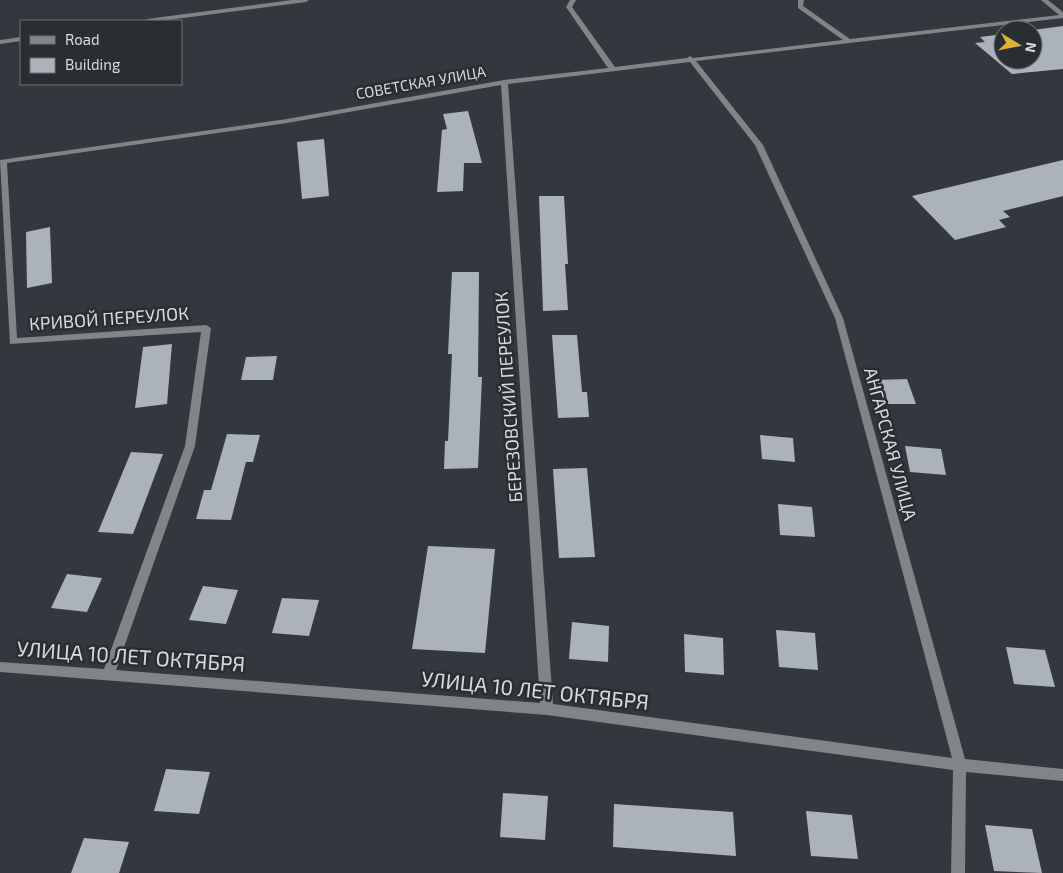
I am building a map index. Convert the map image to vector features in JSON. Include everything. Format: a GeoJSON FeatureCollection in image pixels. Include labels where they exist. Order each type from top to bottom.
{"type":"FeatureCollection","features":[{"type":"Feature","properties":{"kind":"street"},"geometry":{"type":"LineString","coordinates":[[155,20],[306,0]]}},
{"type":"Feature","properties":{"kind":"street"},"geometry":{"type":"LineString","coordinates":[[573,0],[569,7],[612,68]]}},
{"type":"Feature","properties":{"kind":"street"},"geometry":{"type":"LineString","coordinates":[[801,0],[800,7],[847,40]]}},
{"type":"Feature","properties":{"kind":"street"},"geometry":{"type":"LineString","coordinates":[[1044,0],[1063,16]]}},
{"type":"Feature","properties":{"kind":"street","name":"СОВЕТСКАЯ УЛИЦА"},"geometry":{"type":"LineString","coordinates":[[1,162],[287,121],[504,82],[690,58],[733,56],[847,40],[1063,16]]}},
{"type":"Feature","properties":{"kind":"street"},"geometry":{"type":"LineString","coordinates":[[0,42],[20,39]]}},
{"type":"Feature","properties":{"kind":"street","name":"АНГАРСКАЯ УЛИЦА"},"geometry":{"type":"LineString","coordinates":[[690,58],[759,144],[839,318],[960,765],[958,873]]}},
{"type":"Feature","properties":{"kind":"street","name":"БЕРЕЗОВСКИЙ ПЕРЕУЛОК"},"geometry":{"type":"LineString","coordinates":[[504,82],[547,709]]}},
{"type":"Feature","properties":{"kind":"street","name":"КРИВОЙ ПЕРЕУЛОК"},"geometry":{"type":"LineString","coordinates":[[1,162],[13,342],[206,328],[190,446],[108,675]]}},
{"type":"Feature","properties":{"kind":"street","name":"УЛИЦА 10 ЛЕТ ОКТЯБРЯ"},"geometry":{"type":"LineString","coordinates":[[0,666],[547,709],[960,765],[1063,775]]}},
{"type":"Feature","properties":{"kind":"building"},"geometry":{"type":"Polygon","coordinates":[[[1063,26],[1063,69],[1012,74],[1007,70],[1043,70],[1043,29],[1063,26]]]}},
{"type":"Feature","properties":{"kind":"building"},"geometry":{"type":"Polygon","coordinates":[[[993,35],[993,58],[975,43],[985,42],[980,37],[993,35]]]}},
{"type":"Feature","properties":{"kind":"building"},"geometry":{"type":"Polygon","coordinates":[[[468,111],[482,163],[464,163],[463,191],[437,192],[442,130],[447,129],[443,114],[468,111]]]}},
{"type":"Feature","properties":{"kind":"building"},"geometry":{"type":"Polygon","coordinates":[[[324,139],[329,196],[302,199],[297,142],[324,139]]]}},
{"type":"Feature","properties":{"kind":"building"},"geometry":{"type":"Polygon","coordinates":[[[1063,160],[1063,196],[1003,211],[1010,217],[999,220],[1006,227],[955,240],[912,196],[1063,160]]]}},
{"type":"Feature","properties":{"kind":"building"},"geometry":{"type":"Polygon","coordinates":[[[539,196],[564,196],[568,264],[565,264],[568,310],[543,311],[539,196]]]}},
{"type":"Feature","properties":{"kind":"building"},"geometry":{"type":"Polygon","coordinates":[[[50,227],[52,283],[27,288],[26,232],[50,227]]]}},
{"type":"Feature","properties":{"kind":"building"},"geometry":{"type":"Polygon","coordinates":[[[452,272],[479,272],[478,377],[482,377],[478,468],[444,469],[445,441],[448,441],[452,354],[448,354],[452,272]]]}},
{"type":"Feature","properties":{"kind":"building"},"geometry":{"type":"Polygon","coordinates":[[[552,335],[577,335],[582,392],[587,392],[589,417],[558,418],[552,335]]]}},
{"type":"Feature","properties":{"kind":"building"},"geometry":{"type":"Polygon","coordinates":[[[172,344],[167,404],[135,408],[143,347],[172,344]]]}},
{"type":"Feature","properties":{"kind":"building"},"geometry":{"type":"Polygon","coordinates":[[[277,356],[273,380],[241,380],[246,357],[277,356]]]}},
{"type":"Feature","properties":{"kind":"building"},"geometry":{"type":"Polygon","coordinates":[[[907,379],[916,404],[885,404],[876,380],[907,379]]]}},
{"type":"Feature","properties":{"kind":"building"},"geometry":{"type":"Polygon","coordinates":[[[227,434],[260,435],[253,462],[246,462],[231,520],[196,519],[204,490],[211,490],[227,434]]]}},
{"type":"Feature","properties":{"kind":"building"},"geometry":{"type":"Polygon","coordinates":[[[760,435],[793,438],[795,462],[762,459],[760,435]]]}},
{"type":"Feature","properties":{"kind":"building"},"geometry":{"type":"Polygon","coordinates":[[[905,446],[941,449],[946,475],[910,472],[905,446]]]}},
{"type":"Feature","properties":{"kind":"building"},"geometry":{"type":"Polygon","coordinates":[[[131,452],[163,454],[133,534],[98,532],[131,452]]]}},
{"type":"Feature","properties":{"kind":"building"},"geometry":{"type":"Polygon","coordinates":[[[587,468],[595,557],[559,558],[553,469],[587,468]]]}},
{"type":"Feature","properties":{"kind":"building"},"geometry":{"type":"Polygon","coordinates":[[[778,504],[812,507],[815,537],[780,535],[778,504]]]}},
{"type":"Feature","properties":{"kind":"building"},"geometry":{"type":"Polygon","coordinates":[[[428,546],[495,549],[485,653],[412,649],[428,546]]]}},
{"type":"Feature","properties":{"kind":"building"},"geometry":{"type":"Polygon","coordinates":[[[67,574],[102,578],[87,612],[51,608],[67,574]]]}},
{"type":"Feature","properties":{"kind":"building"},"geometry":{"type":"Polygon","coordinates":[[[203,586],[238,590],[226,624],[189,620],[203,586]]]}},
{"type":"Feature","properties":{"kind":"building"},"geometry":{"type":"Polygon","coordinates":[[[282,598],[319,600],[309,636],[272,633],[282,598]]]}},
{"type":"Feature","properties":{"kind":"building"},"geometry":{"type":"Polygon","coordinates":[[[572,622],[609,626],[608,662],[569,659],[572,622]]]}},
{"type":"Feature","properties":{"kind":"building"},"geometry":{"type":"Polygon","coordinates":[[[776,630],[815,633],[818,670],[779,667],[776,630]]]}},
{"type":"Feature","properties":{"kind":"building"},"geometry":{"type":"Polygon","coordinates":[[[684,634],[723,638],[724,675],[685,672],[684,634]]]}},
{"type":"Feature","properties":{"kind":"building"},"geometry":{"type":"Polygon","coordinates":[[[1006,647],[1045,650],[1055,687],[1014,684],[1006,647]]]}},
{"type":"Feature","properties":{"kind":"building"},"geometry":{"type":"Polygon","coordinates":[[[166,769],[210,772],[199,814],[154,811],[166,769]]]}},
{"type":"Feature","properties":{"kind":"building"},"geometry":{"type":"Polygon","coordinates":[[[503,793],[548,796],[545,840],[500,837],[503,793]]]}},
{"type":"Feature","properties":{"kind":"building"},"geometry":{"type":"Polygon","coordinates":[[[614,804],[733,812],[736,856],[613,847],[614,804]]]}},
{"type":"Feature","properties":{"kind":"building"},"geometry":{"type":"Polygon","coordinates":[[[806,811],[852,815],[858,859],[811,856],[806,811]]]}},
{"type":"Feature","properties":{"kind":"building"},"geometry":{"type":"Polygon","coordinates":[[[985,825],[1032,829],[1042,873],[994,871],[985,825]]]}},
{"type":"Feature","properties":{"kind":"building"},"geometry":{"type":"Polygon","coordinates":[[[84,838],[129,842],[119,873],[71,873],[84,838]]]}}]}
